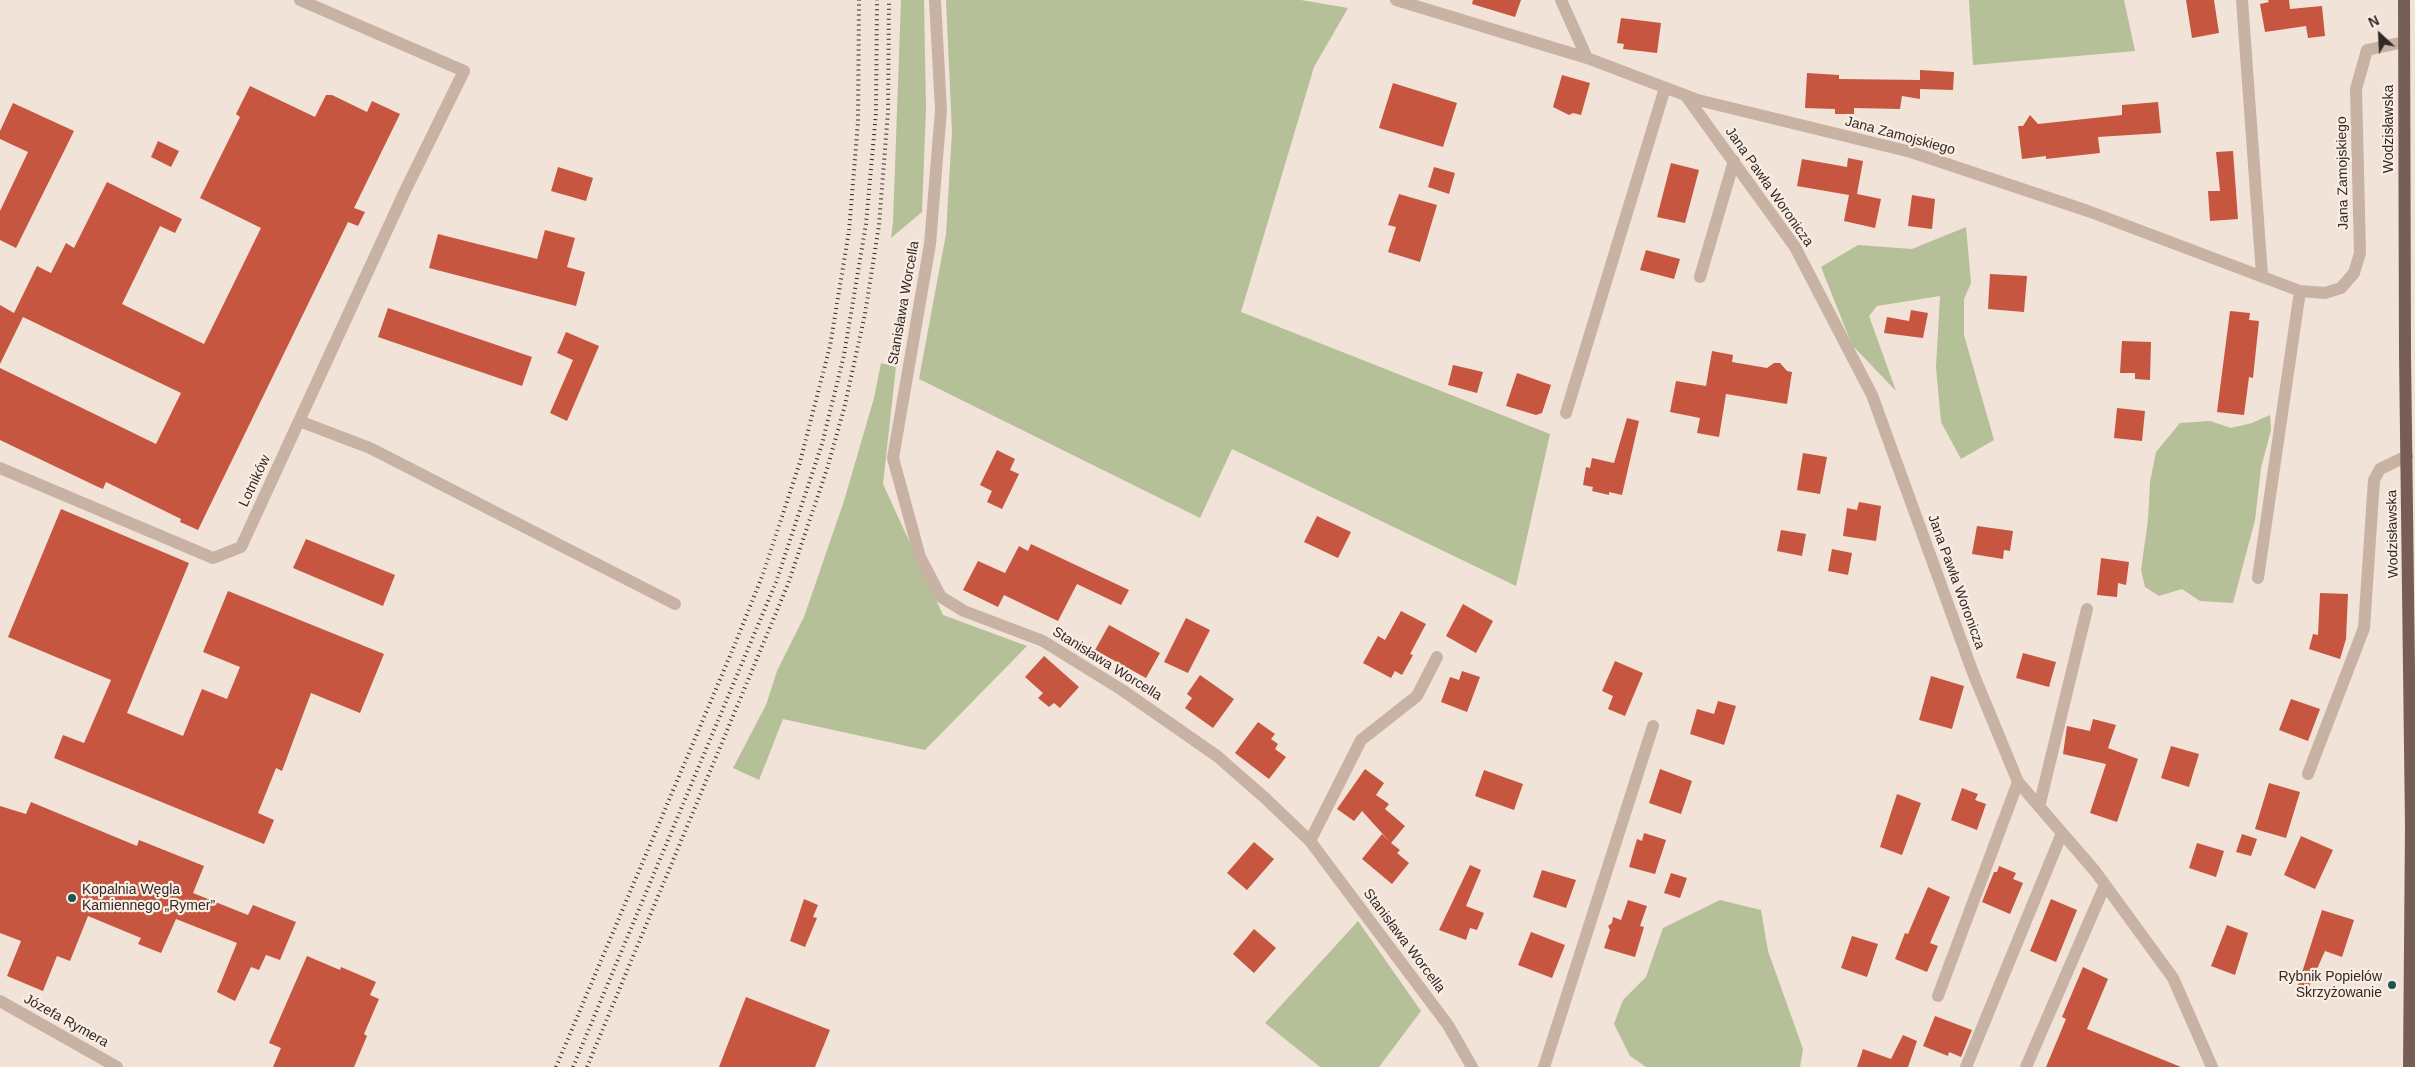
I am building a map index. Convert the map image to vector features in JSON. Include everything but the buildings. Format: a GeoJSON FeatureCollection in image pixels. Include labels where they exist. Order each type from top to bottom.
{"type":"FeatureCollection","features":[{"type":"Feature","properties":{"kind":"main road","name":"Wodzisławska"},"geometry":{"type":"LineString","coordinates":[[2404,0],[2410,284],[2407,456],[2411,826],[2409,1067]]}},
{"type":"Feature","properties":{"kind":"street","name":"Lotników"},"geometry":{"type":"LineString","coordinates":[[0,468],[214,558],[241,547],[405,191],[464,71],[300,0]]}},
{"type":"Feature","properties":{"kind":"street","name":"Stanisława Worcella"},"geometry":{"type":"LineString","coordinates":[[936,0],[941,110],[931,234],[893,458],[920,557],[941,597],[964,611],[1043,641],[1122,690],[1217,756],[1310,841],[1448,1025],[1472,1067]]}},
{"type":"Feature","properties":{"kind":"street","name":"Jana Zamojskiego"},"geometry":{"type":"LineString","coordinates":[[1396,0],[1587,58],[1686,96],[1911,152],[2088,210],[2300,291],[2325,292],[2341,288],[2354,273],[2360,253],[2356,89],[2367,50],[2404,42]]}},
{"type":"Feature","properties":{"kind":"street"},"geometry":{"type":"LineString","coordinates":[[1561,0],[1587,58]]}},
{"type":"Feature","properties":{"kind":"street"},"geometry":{"type":"LineString","coordinates":[[2242,0],[2262,275]]}},
{"type":"Feature","properties":{"kind":"street"},"geometry":{"type":"LineString","coordinates":[[1566,413],[1665,88]]}},
{"type":"Feature","properties":{"kind":"street","name":"Jana Pawła Woronicza"},"geometry":{"type":"LineString","coordinates":[[1686,96],[1795,247],[1872,395],[1973,672],[2018,782],[2105,885],[2173,978],[2212,1067]]}},
{"type":"Feature","properties":{"kind":"street"},"geometry":{"type":"LineString","coordinates":[[1700,277],[1734,161]]}},
{"type":"Feature","properties":{"kind":"street"},"geometry":{"type":"LineString","coordinates":[[2258,578],[2300,291]]}},
{"type":"Feature","properties":{"kind":"street"},"geometry":{"type":"LineString","coordinates":[[299,421],[370,448],[675,604]]}},
{"type":"Feature","properties":{"kind":"street"},"geometry":{"type":"LineString","coordinates":[[2308,774],[2364,628],[2374,480],[2380,469],[2407,456]]}},
{"type":"Feature","properties":{"kind":"street"},"geometry":{"type":"LineString","coordinates":[[2039,807],[2087,609]]}},
{"type":"Feature","properties":{"kind":"street"},"geometry":{"type":"LineString","coordinates":[[1310,841],[1361,740],[1417,696],[1437,657]]}},
{"type":"Feature","properties":{"kind":"street"},"geometry":{"type":"LineString","coordinates":[[1544,1067],[1653,726]]}},
{"type":"Feature","properties":{"kind":"street"},"geometry":{"type":"LineString","coordinates":[[1938,996],[2018,782]]}},
{"type":"Feature","properties":{"kind":"street"},"geometry":{"type":"LineString","coordinates":[[1966,1067],[2062,833]]}},
{"type":"Feature","properties":{"kind":"street"},"geometry":{"type":"LineString","coordinates":[[2026,1067],[2105,885]]}},
{"type":"Feature","properties":{"kind":"street","name":"Józefa Rymera"},"geometry":{"type":"LineString","coordinates":[[0,1001],[118,1067]]}},
{"type":"Feature","properties":{"kind":"green space"},"geometry":{"type":"Polygon","coordinates":[[[901,0],[924,0],[926,109],[922,212],[891,238],[893,222],[901,0]]]}},
{"type":"Feature","properties":{"kind":"green space"},"geometry":{"type":"Polygon","coordinates":[[[946,0],[1301,0],[1348,8],[1314,67],[1241,312],[1550,434],[1516,586],[1232,449],[1200,518],[919,379],[946,234],[952,132],[946,0]]]}},
{"type":"Feature","properties":{"kind":"green space"},"geometry":{"type":"Polygon","coordinates":[[[1969,0],[2124,0],[2135,51],[1973,65],[1969,0]]]}},
{"type":"Feature","properties":{"kind":"green space"},"geometry":{"type":"Polygon","coordinates":[[[1966,227],[1971,283],[1964,299],[1964,335],[1994,440],[1961,459],[1941,422],[1936,367],[1940,296],[1877,306],[1869,316],[1896,391],[1852,345],[1821,267],[1858,245],[1912,249],[1966,227]]]}},
{"type":"Feature","properties":{"kind":"green space"},"geometry":{"type":"Polygon","coordinates":[[[881,363],[896,367],[883,484],[943,615],[1027,646],[925,750],[783,719],[759,780],[733,768],[766,705],[777,671],[804,617],[844,501],[874,398],[881,363]]]}},
{"type":"Feature","properties":{"kind":"green space"},"geometry":{"type":"Polygon","coordinates":[[[2270,415],[2271,430],[2261,468],[2255,520],[2233,603],[2200,601],[2182,589],[2159,596],[2145,587],[2141,570],[2148,520],[2150,482],[2156,452],[2180,423],[2210,421],[2231,428],[2252,423],[2270,415]]]}},
{"type":"Feature","properties":{"kind":"green space"},"geometry":{"type":"Polygon","coordinates":[[[1720,900],[1761,910],[1768,951],[1803,1049],[1800,1067],[1646,1067],[1630,1056],[1614,1024],[1623,1000],[1646,977],[1663,928],[1720,900]]]}},
{"type":"Feature","properties":{"kind":"green space"},"geometry":{"type":"Polygon","coordinates":[[[1358,921],[1421,1011],[1379,1067],[1320,1067],[1265,1023],[1358,921]]]}},
{"type":"Feature","properties":{"kind":"railway"},"geometry":{"type":"LineString","coordinates":[[556,1067],[735,644],[763,574],[800,462],[830,346],[849,231],[858,122],[859,0]]}},
{"type":"Feature","properties":{"kind":"railway"},"geometry":{"type":"LineString","coordinates":[[573,1067],[776,582],[822,444],[844,355],[866,224],[876,113],[877,0]]}},
{"type":"Feature","properties":{"kind":"railway"},"geometry":{"type":"LineString","coordinates":[[587,1067],[788,584],[827,469],[844,409],[865,314],[879,225],[888,112],[889,0]]}},
{"type":"Feature","properties":{"kind":"place","name":"Kopalnia Węgla Kamiennego „Rymer”"},"geometry":{"type":"Point","coordinates":[72,898]}},
{"type":"Feature","properties":{"kind":"place","name":"Rybnik Popielów Skrzyżowanie"},"geometry":{"type":"Point","coordinates":[2392,985]}}]}
